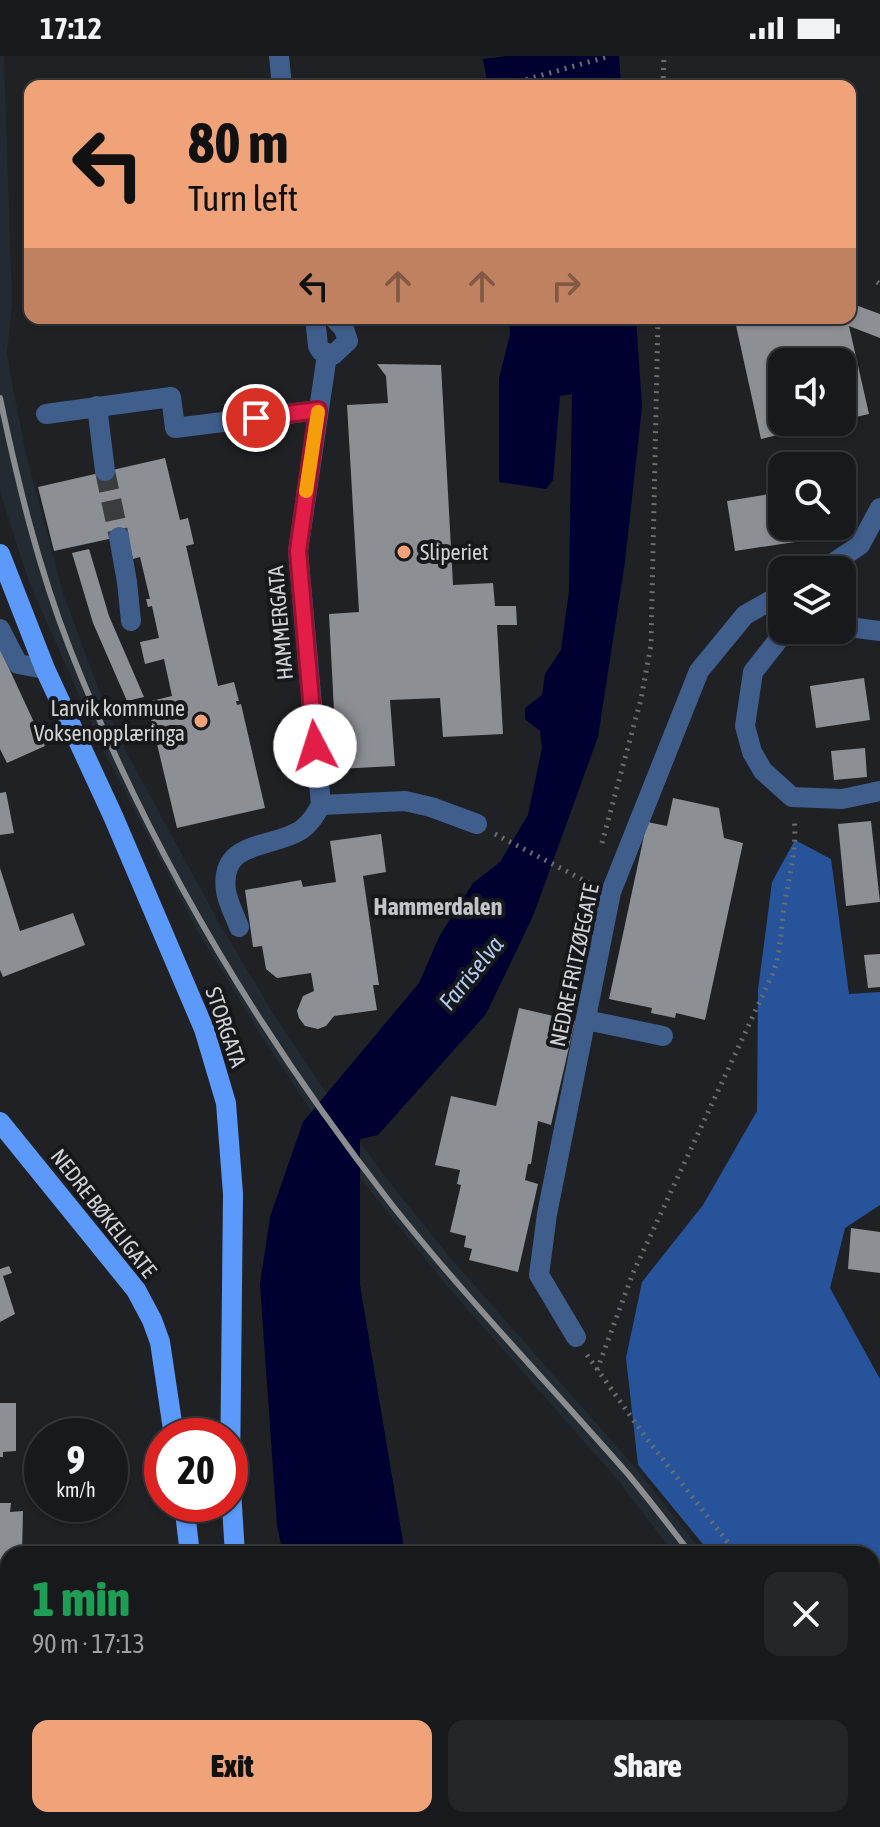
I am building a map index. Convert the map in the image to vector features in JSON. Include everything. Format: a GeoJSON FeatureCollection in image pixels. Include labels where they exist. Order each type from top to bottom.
{"type":"FeatureCollection","features":[{"type":"Feature","properties":{"kind":"main road","name":"STORGATA"},"geometry":{"type":"LineString","coordinates":[[0,554],[45,669],[113,816],[204,1029],[226,1103],[233,1194],[230,1475],[234,1546]]}},
{"type":"Feature","properties":{"kind":"main road","name":"NEDRE BØKELIGATE"},"geometry":{"type":"LineString","coordinates":[[0,1122],[136,1290],[160,1342],[171,1418]]}},
{"type":"Feature","properties":{"kind":"main road"},"geometry":{"type":"LineString","coordinates":[[186,1522],[189,1546]]}},
{"type":"Feature","properties":{"kind":"street"},"geometry":{"type":"LineString","coordinates":[[279,56],[281,80]]}},
{"type":"Feature","properties":{"kind":"street","name":"HAMMERGATA"},"geometry":{"type":"LineString","coordinates":[[316,324],[318,346],[327,355]]}},
{"type":"Feature","properties":{"kind":"street","name":"HAMMERGATA"},"geometry":{"type":"LineString","coordinates":[[327,355],[339,351],[348,341],[339,324]]}},
{"type":"Feature","properties":{"kind":"street","name":"HAMMERGATA"},"geometry":{"type":"LineString","coordinates":[[321,805],[298,551],[327,355]]}},
{"type":"Feature","properties":{"kind":"street"},"geometry":{"type":"LineString","coordinates":[[46,414],[171,397],[175,428],[318,410]]}},
{"type":"Feature","properties":{"kind":"street"},"geometry":{"type":"LineString","coordinates":[[97,406],[105,471]]}},
{"type":"Feature","properties":{"kind":"street"},"geometry":{"type":"LineString","coordinates":[[847,556],[870,543],[880,508]]}},
{"type":"Feature","properties":{"kind":"street"},"geometry":{"type":"LineString","coordinates":[[119,537],[131,621]]}},
{"type":"Feature","properties":{"kind":"street","name":"NEDRE FRITZØEGATE"},"geometry":{"type":"LineString","coordinates":[[576,1337],[539,1275],[547,1214],[611,892],[699,671],[745,615],[768,602]]}},
{"type":"Feature","properties":{"kind":"street"},"geometry":{"type":"LineString","coordinates":[[856,628],[880,631]]}},
{"type":"Feature","properties":{"kind":"street"},"geometry":{"type":"LineString","coordinates":[[0,629],[18,664],[45,669]]}},
{"type":"Feature","properties":{"kind":"street"},"geometry":{"type":"LineString","coordinates":[[775,644],[753,672],[745,726],[752,752],[763,771],[792,797],[842,799],[880,791]]}},
{"type":"Feature","properties":{"kind":"street"},"geometry":{"type":"LineString","coordinates":[[239,927],[226,890],[228,864],[240,851],[299,831],[312,821],[321,805],[405,801],[477,824]]}},
{"type":"Feature","properties":{"kind":"street"},"geometry":{"type":"LineString","coordinates":[[586,1020],[663,1036]]}},
{"type":"Feature","properties":{"kind":"path"},"geometry":{"type":"LineString","coordinates":[[524,80],[610,56]]}},
{"type":"Feature","properties":{"kind":"path"},"geometry":{"type":"LineString","coordinates":[[663,80],[664,56]]}},
{"type":"Feature","properties":{"kind":"path"},"geometry":{"type":"LineString","coordinates":[[600,853],[641,699],[651,645],[658,324]]}},
{"type":"Feature","properties":{"kind":"path"},"geometry":{"type":"LineString","coordinates":[[597,1370],[633,1273],[780,955],[795,830],[792,797]]}},
{"type":"Feature","properties":{"kind":"path"},"geometry":{"type":"LineString","coordinates":[[477,824],[573,876]]}},
{"type":"Feature","properties":{"kind":"path"},"geometry":{"type":"LineString","coordinates":[[576,1337],[647,1439],[731,1546]]}},
{"type":"Feature","properties":{"kind":"shaded area"},"geometry":{"type":"Polygon","coordinates":[[[0,56],[4,56],[12,304],[7,353],[13,388],[26,454],[63,593],[98,688],[128,755],[218,921],[277,1020],[352,1131],[453,1261],[635,1467],[698,1546],[668,1546],[617,1479],[447,1286],[332,1143],[197,930],[105,754],[29,582],[0,492],[0,56]]]}},
{"type":"Feature","properties":{"kind":"shaded area"},"geometry":{"type":"Polygon","coordinates":[[[795,840],[831,859],[849,994],[880,992],[880,1205],[845,1228],[830,1288],[880,1379],[880,1546],[704,1546],[638,1465],[626,1358],[642,1282],[703,1205],[757,1111],[758,990],[772,882],[795,840]]]}},
{"type":"Feature","properties":{"kind":"water"},"geometry":{"type":"Polygon","coordinates":[[[506,56],[619,56],[621,80],[487,80],[483,59],[506,56]]]}},
{"type":"Feature","properties":{"kind":"water","name":"Farriselva"},"geometry":{"type":"Polygon","coordinates":[[[509,324],[636,324],[642,407],[625,562],[598,737],[533,916],[486,1014],[378,1135],[360,1139],[360,1285],[404,1546],[281,1546],[277,1525],[260,1284],[270,1217],[303,1122],[419,983],[440,935],[473,883],[500,862],[528,815],[542,748],[540,731],[525,719],[525,708],[542,695],[545,674],[561,650],[569,591],[572,394],[560,396],[553,480],[546,489],[499,482],[499,379],[510,334],[509,324]]]}},
{"type":"Feature","properties":{"kind":"building"},"geometry":{"type":"Polygon","coordinates":[[[856,305],[880,314],[880,338],[849,326],[854,348],[768,348],[768,436],[774,436],[761,439],[736,324],[856,324],[856,305]]]}},
{"type":"Feature","properties":{"kind":"building"},"geometry":{"type":"Polygon","coordinates":[[[856,357],[869,414],[856,417],[856,357]]]}},
{"type":"Feature","properties":{"kind":"building","name":"Sliperiet"},"geometry":{"type":"Polygon","coordinates":[[[377,364],[441,365],[453,585],[493,583],[495,606],[516,606],[517,625],[497,625],[503,734],[443,737],[440,698],[390,700],[395,766],[337,769],[329,614],[359,612],[347,405],[388,403],[386,376],[377,364]]]}},
{"type":"Feature","properties":{"kind":"building"},"geometry":{"type":"Polygon","coordinates":[[[165,458],[180,520],[188,518],[194,544],[186,546],[218,686],[234,682],[239,701],[236,701],[237,705],[241,704],[265,808],[177,828],[147,702],[172,696],[164,659],[145,664],[140,642],[159,638],[152,606],[148,607],[146,599],[150,599],[140,557],[133,559],[127,535],[54,551],[38,487],[165,458]]]}},
{"type":"Feature","properties":{"kind":"building"},"geometry":{"type":"Polygon","coordinates":[[[768,494],[768,540],[808,540],[735,551],[727,501],[768,494]]]}},
{"type":"Feature","properties":{"kind":"building"},"geometry":{"type":"Polygon","coordinates":[[[89,549],[109,616],[144,697],[127,701],[93,623],[72,553],[89,549]]]}},
{"type":"Feature","properties":{"kind":"building"},"geometry":{"type":"Polygon","coordinates":[[[0,649],[45,746],[7,763],[0,749],[0,649]]]}},
{"type":"Feature","properties":{"kind":"building"},"geometry":{"type":"Polygon","coordinates":[[[864,678],[870,720],[816,728],[810,686],[864,678]]]}},
{"type":"Feature","properties":{"kind":"building"},"geometry":{"type":"Polygon","coordinates":[[[865,748],[867,777],[834,780],[831,751],[865,748]]]}},
{"type":"Feature","properties":{"kind":"building"},"geometry":{"type":"Polygon","coordinates":[[[6,792],[14,833],[0,835],[0,793],[6,792]]]}},
{"type":"Feature","properties":{"kind":"building"},"geometry":{"type":"Polygon","coordinates":[[[673,798],[719,808],[724,838],[743,843],[705,1020],[676,1013],[675,1018],[651,1013],[652,1008],[609,999],[647,822],[667,826],[673,798]]]}},
{"type":"Feature","properties":{"kind":"building"},"geometry":{"type":"Polygon","coordinates":[[[871,821],[880,902],[846,906],[838,824],[871,821]]]}},
{"type":"Feature","properties":{"kind":"building"},"geometry":{"type":"Polygon","coordinates":[[[381,834],[386,872],[363,876],[379,985],[373,985],[377,1010],[334,1016],[326,1026],[318,1029],[305,1026],[297,1011],[303,996],[314,991],[311,973],[277,978],[266,969],[262,946],[253,947],[245,890],[301,880],[303,887],[336,882],[330,841],[381,834]]]}},
{"type":"Feature","properties":{"kind":"building"},"geometry":{"type":"Polygon","coordinates":[[[0,868],[20,931],[73,913],[85,945],[3,977],[0,970],[0,868]]]}},
{"type":"Feature","properties":{"kind":"building"},"geometry":{"type":"Polygon","coordinates":[[[880,954],[880,987],[868,988],[864,955],[880,954]]]}},
{"type":"Feature","properties":{"kind":"building"},"geometry":{"type":"Polygon","coordinates":[[[519,1008],[575,1021],[551,1125],[538,1121],[531,1164],[528,1164],[525,1180],[538,1184],[518,1272],[469,1260],[472,1249],[464,1247],[466,1236],[450,1232],[461,1185],[457,1184],[460,1170],[435,1165],[451,1096],[496,1106],[519,1008]]]}},
{"type":"Feature","properties":{"kind":"building"},"geometry":{"type":"Polygon","coordinates":[[[851,1228],[880,1232],[880,1273],[848,1269],[851,1228]]]}},
{"type":"Feature","properties":{"kind":"building"},"geometry":{"type":"Polygon","coordinates":[[[9,1266],[12,1273],[3,1276],[15,1314],[0,1322],[0,1269],[9,1266]]]}},
{"type":"Feature","properties":{"kind":"building"},"geometry":{"type":"Polygon","coordinates":[[[0,1403],[16,1403],[16,1451],[3,1452],[3,1457],[0,1457],[0,1403]]]}},
{"type":"Feature","properties":{"kind":"building"},"geometry":{"type":"Polygon","coordinates":[[[0,1503],[11,1503],[10,1512],[23,1511],[22,1546],[0,1546],[0,1503]]]}},
{"type":"Feature","properties":{"kind":"tunnel"},"geometry":{"type":"LineString","coordinates":[[105,471],[119,537]]}},
{"type":"Feature","properties":{"kind":"railway"},"geometry":{"type":"LineString","coordinates":[[0,398],[30,525],[70,649],[135,796],[211,938],[297,1075],[392,1205],[478,1307],[627,1473],[685,1546]]}},
{"type":"Feature","properties":{"kind":"slow traffic"},"geometry":{"type":"LineString","coordinates":[[306,491],[318,412]]}},
{"type":"Feature","properties":{"kind":"place","name":"Sliperiet"},"geometry":{"type":"Point","coordinates":[404,552]}},
{"type":"Feature","properties":{"kind":"place","name":"Larvik kommune Voksenopplæringa"},"geometry":{"type":"Point","coordinates":[201,721]}},
{"type":"Feature","properties":{"kind":"district","name":"Hammerdalen"},"geometry":{"type":"Point","coordinates":[438,906]}},
{"type":"Feature","properties":{"kind":"route"},"geometry":{"type":"LineString","coordinates":[[256,418],[318,410],[298,551],[315,746]]}}]}
